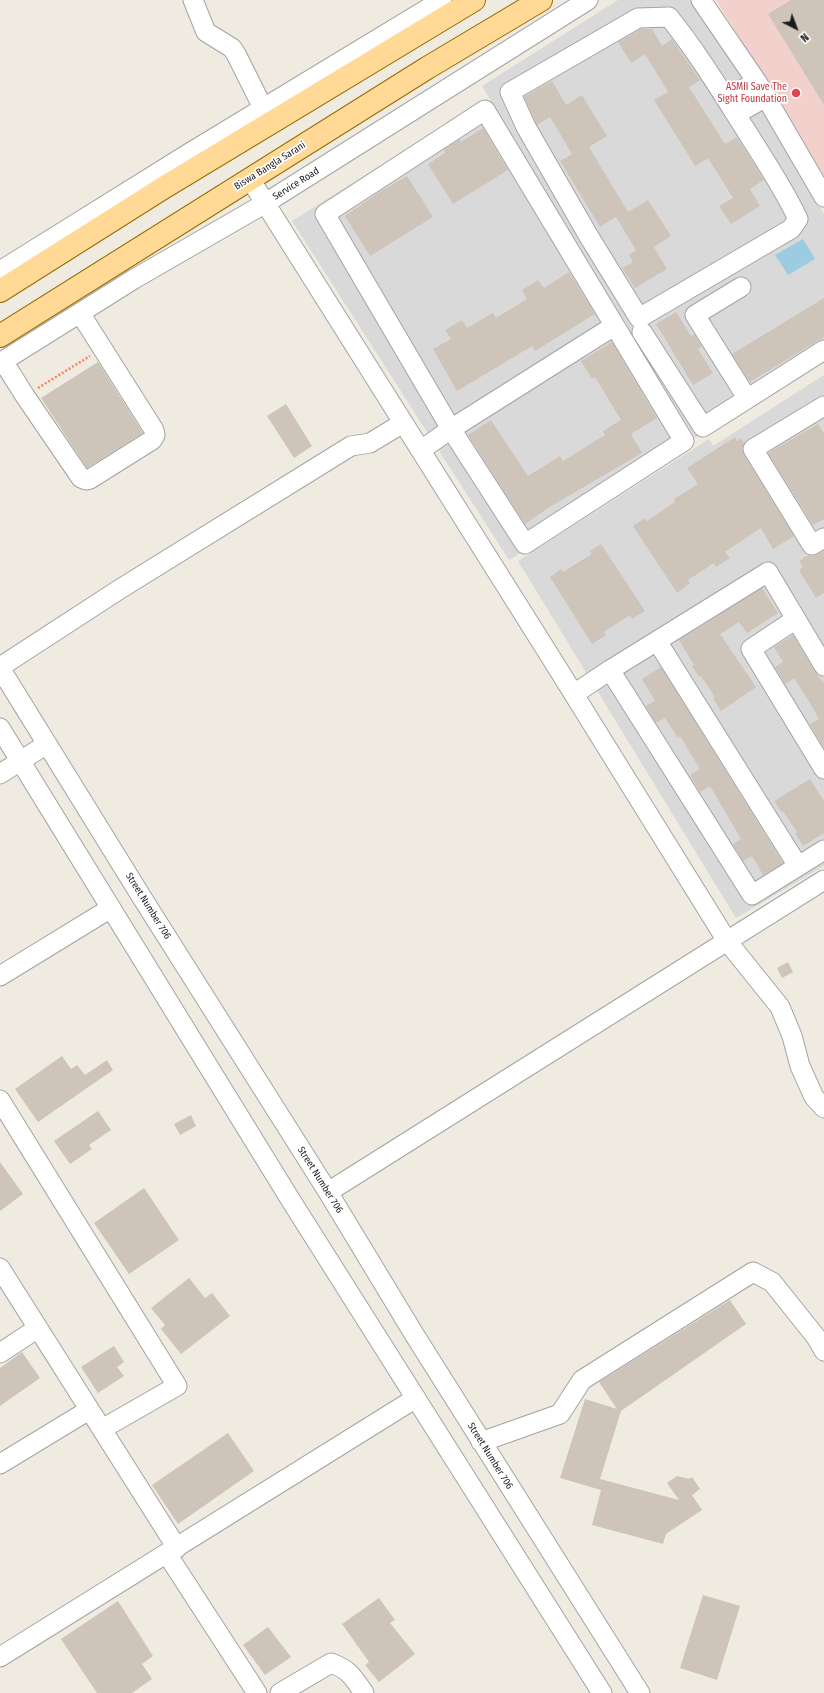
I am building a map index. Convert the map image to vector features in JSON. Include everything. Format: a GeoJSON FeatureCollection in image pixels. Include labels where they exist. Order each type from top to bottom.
{"type":"FeatureCollection","features":[{"type":"Feature","properties":{"kind":"main road"},"geometry":{"type":"LineString","coordinates":[[0,290],[163,188],[474,0]]}},
{"type":"Feature","properties":{"kind":"main road","name":"Biswa Bangla Sarani"},"geometry":{"type":"LineString","coordinates":[[0,336],[427,68],[542,0]]}},
{"type":"Feature","properties":{"kind":"street"},"geometry":{"type":"LineString","coordinates":[[193,0],[206,32],[232,48],[241,62],[263,108]]}},
{"type":"Feature","properties":{"kind":"street"},"geometry":{"type":"LineString","coordinates":[[0,271],[263,108],[442,0]]}},
{"type":"Feature","properties":{"kind":"street","name":"Service Road"},"geometry":{"type":"LineString","coordinates":[[1,362],[134,279],[264,204],[588,0]]}},
{"type":"Feature","properties":{"kind":"street"},"geometry":{"type":"LineString","coordinates":[[701,0],[761,89],[824,197]]}},
{"type":"Feature","properties":{"kind":"street"},"geometry":{"type":"LineString","coordinates":[[668,17],[692,45],[726,98],[788,198],[798,219],[791,229],[639,318],[588,235],[526,127],[510,92],[638,18],[668,17]]}},
{"type":"Feature","properties":{"kind":"street"},"geometry":{"type":"LineString","coordinates":[[726,98],[761,89]]}},
{"type":"Feature","properties":{"kind":"street"},"geometry":{"type":"LineString","coordinates":[[736,114],[761,89]]}},
{"type":"Feature","properties":{"kind":"street"},"geometry":{"type":"LineString","coordinates":[[485,110],[614,326],[684,441],[525,544],[451,429],[325,214],[485,110]]}},
{"type":"Feature","properties":{"kind":"street"},"geometry":{"type":"LineString","coordinates":[[250,179],[264,204],[574,694],[727,941],[780,1007],[792,1036],[800,1066],[814,1097],[824,1108]]}},
{"type":"Feature","properties":{"kind":"street"},"geometry":{"type":"LineString","coordinates":[[741,287],[695,315],[747,398]]}},
{"type":"Feature","properties":{"kind":"street"},"geometry":{"type":"LineString","coordinates":[[1,362],[81,478],[86,480],[90,479],[152,440],[155,435],[154,430],[80,313]]}},
{"type":"Feature","properties":{"kind":"street"},"geometry":{"type":"LineString","coordinates":[[420,450],[614,326]]}},
{"type":"Feature","properties":{"kind":"street"},"geometry":{"type":"LineString","coordinates":[[642,332],[703,427],[824,350]]}},
{"type":"Feature","properties":{"kind":"street"},"geometry":{"type":"LineString","coordinates":[[823,408],[753,449],[812,545],[824,538]]}},
{"type":"Feature","properties":{"kind":"street"},"geometry":{"type":"LineString","coordinates":[[0,667],[127,584],[351,446],[370,443],[404,424]]}},
{"type":"Feature","properties":{"kind":"street"},"geometry":{"type":"LineString","coordinates":[[574,694],[768,572],[824,666]]}},
{"type":"Feature","properties":{"kind":"street"},"geometry":{"type":"LineString","coordinates":[[796,619],[751,649],[824,769]]}},
{"type":"Feature","properties":{"kind":"street"},"geometry":{"type":"LineString","coordinates":[[657,641],[798,866]]}},
{"type":"Feature","properties":{"kind":"street","name":"Street Number 706"},"geometry":{"type":"LineString","coordinates":[[0,667],[328,1192],[481,1442],[640,1693]]}},
{"type":"Feature","properties":{"kind":"street"},"geometry":{"type":"LineString","coordinates":[[610,670],[752,895],[824,850]]}},
{"type":"Feature","properties":{"kind":"street"},"geometry":{"type":"LineString","coordinates":[[0,728],[290,1199],[602,1693]]}},
{"type":"Feature","properties":{"kind":"street"},"geometry":{"type":"LineString","coordinates":[[0,774],[47,744]]}},
{"type":"Feature","properties":{"kind":"street"},"geometry":{"type":"LineString","coordinates":[[328,1192],[824,880]]}},
{"type":"Feature","properties":{"kind":"street"},"geometry":{"type":"LineString","coordinates":[[0,976],[111,908]]}},
{"type":"Feature","properties":{"kind":"street"},"geometry":{"type":"LineString","coordinates":[[0,1100],[177,1386],[102,1429]]}},
{"type":"Feature","properties":{"kind":"street"},"geometry":{"type":"LineString","coordinates":[[0,1268],[102,1429],[172,1551],[257,1693]]}},
{"type":"Feature","properties":{"kind":"street"},"geometry":{"type":"LineString","coordinates":[[481,1442],[560,1414],[582,1380],[752,1272],[772,1282],[816,1337],[824,1351]]}},
{"type":"Feature","properties":{"kind":"street"},"geometry":{"type":"LineString","coordinates":[[0,1353],[38,1328]]}},
{"type":"Feature","properties":{"kind":"street"},"geometry":{"type":"LineString","coordinates":[[0,1657],[416,1398]]}},
{"type":"Feature","properties":{"kind":"street"},"geometry":{"type":"LineString","coordinates":[[0,1464],[89,1410]]}},
{"type":"Feature","properties":{"kind":"street"},"geometry":{"type":"LineString","coordinates":[[280,1693],[331,1663],[345,1668],[364,1693]]}},
{"type":"Feature","properties":{"kind":"path"},"geometry":{"type":"LineString","coordinates":[[25,396],[102,348]]}},
{"type":"Feature","properties":{"kind":"shaded area"},"geometry":{"type":"Polygon","coordinates":[[[618,0],[697,0],[824,214],[824,360],[695,438],[482,86],[618,0]]]}},
{"type":"Feature","properties":{"kind":"shaded area"},"geometry":{"type":"Polygon","coordinates":[[[716,0],[824,0],[824,176],[716,0]]]}},
{"type":"Feature","properties":{"kind":"shaded area"},"geometry":{"type":"Polygon","coordinates":[[[486,99],[693,444],[509,560],[292,221],[486,99]]]}},
{"type":"Feature","properties":{"kind":"shaded area"},"geometry":{"type":"Polygon","coordinates":[[[824,375],[824,866],[736,918],[518,561],[709,439],[713,446],[824,375]]]}},
{"type":"Feature","properties":{"kind":"water"},"geometry":{"type":"Polygon","coordinates":[[[803,239],[815,259],[788,275],[775,255],[803,239]]]}},
{"type":"Feature","properties":{"kind":"building"},"geometry":{"type":"Polygon","coordinates":[[[791,0],[824,0],[824,105],[768,14],[791,0]]]}},
{"type":"Feature","properties":{"kind":"building"},"geometry":{"type":"Polygon","coordinates":[[[641,29],[652,29],[662,46],[672,39],[700,80],[689,87],[725,144],[737,137],[764,180],[750,189],[760,206],[731,224],[719,206],[733,198],[708,158],[695,166],[654,100],[668,92],[645,54],[631,63],[618,42],[641,29]]]}},
{"type":"Feature","properties":{"kind":"building"},"geometry":{"type":"Polygon","coordinates":[[[552,81],[566,105],[582,95],[607,136],[589,147],[628,212],[648,200],[671,236],[654,247],[667,269],[635,288],[622,268],[633,262],[629,255],[636,250],[616,217],[600,227],[560,161],[572,154],[550,117],[537,125],[524,97],[552,81]]]}},
{"type":"Feature","properties":{"kind":"building"},"geometry":{"type":"Polygon","coordinates":[[[483,128],[508,170],[453,204],[428,164],[445,153],[444,150],[460,139],[461,142],[483,128]]]}},
{"type":"Feature","properties":{"kind":"building"},"geometry":{"type":"Polygon","coordinates":[[[407,176],[433,217],[370,256],[345,216],[378,193],[407,176]]]}},
{"type":"Feature","properties":{"kind":"building"},"geometry":{"type":"Polygon","coordinates":[[[569,272],[595,314],[535,351],[532,346],[457,391],[433,349],[451,339],[445,330],[462,320],[467,328],[493,313],[496,318],[527,299],[522,290],[538,280],[544,288],[569,272]]]}},
{"type":"Feature","properties":{"kind":"building"},"geometry":{"type":"Polygon","coordinates":[[[824,298],[824,337],[750,382],[732,354],[824,298]]]}},
{"type":"Feature","properties":{"kind":"building"},"geometry":{"type":"Polygon","coordinates":[[[676,312],[691,336],[694,334],[702,347],[698,349],[713,373],[693,385],[656,324],[676,312]]]}},
{"type":"Feature","properties":{"kind":"building"},"geometry":{"type":"Polygon","coordinates":[[[612,342],[657,418],[631,434],[642,453],[548,508],[525,524],[468,435],[491,420],[528,476],[560,456],[563,461],[605,435],[603,431],[621,420],[595,377],[592,379],[581,361],[612,342]]]}},
{"type":"Feature","properties":{"kind":"building"},"geometry":{"type":"Polygon","coordinates":[[[98,362],[143,433],[87,468],[41,398],[98,362]]]}},
{"type":"Feature","properties":{"kind":"building"},"geometry":{"type":"Polygon","coordinates":[[[286,404],[312,446],[294,458],[267,416],[286,404]]]}},
{"type":"Feature","properties":{"kind":"building"},"geometry":{"type":"Polygon","coordinates":[[[818,424],[824,433],[824,519],[813,525],[768,453],[818,424]]]}},
{"type":"Feature","properties":{"kind":"building"},"geometry":{"type":"Polygon","coordinates":[[[735,437],[737,441],[741,438],[744,443],[742,449],[744,455],[794,536],[773,549],[761,528],[725,552],[730,558],[716,567],[714,563],[688,580],[690,583],[677,593],[633,526],[645,518],[647,521],[675,502],[674,499],[698,484],[687,468],[735,437]]]}},
{"type":"Feature","properties":{"kind":"building"},"geometry":{"type":"Polygon","coordinates":[[[601,544],[645,611],[632,619],[630,615],[604,632],[606,635],[592,644],[550,577],[561,569],[563,572],[592,554],[590,551],[601,544]]]}},
{"type":"Feature","properties":{"kind":"building"},"geometry":{"type":"Polygon","coordinates":[[[824,551],[824,593],[816,598],[799,570],[803,567],[799,561],[808,555],[813,556],[824,551]]]}},
{"type":"Feature","properties":{"kind":"building"},"geometry":{"type":"Polygon","coordinates":[[[762,588],[778,613],[747,633],[739,622],[720,634],[756,687],[721,711],[713,698],[715,697],[701,676],[699,677],[692,666],[694,665],[679,640],[762,588]]]}},
{"type":"Feature","properties":{"kind":"building"},"geometry":{"type":"Polygon","coordinates":[[[793,635],[815,672],[824,683],[824,748],[810,724],[819,719],[810,703],[794,678],[785,684],[775,667],[783,662],[774,647],[793,635]]]}},
{"type":"Feature","properties":{"kind":"building"},"geometry":{"type":"Polygon","coordinates":[[[661,667],[783,863],[763,875],[752,856],[743,861],[733,844],[741,839],[710,786],[700,792],[690,775],[700,769],[680,736],[678,738],[665,718],[656,723],[646,706],[655,701],[642,679],[661,667]]]}},
{"type":"Feature","properties":{"kind":"building"},"geometry":{"type":"Polygon","coordinates":[[[810,779],[824,801],[824,833],[803,846],[795,833],[797,832],[783,811],[782,813],[774,801],[810,779]]]}},
{"type":"Feature","properties":{"kind":"building"},"geometry":{"type":"Polygon","coordinates":[[[788,962],[793,972],[782,978],[777,968],[788,962]]]}},
{"type":"Feature","properties":{"kind":"building"},"geometry":{"type":"Polygon","coordinates":[[[62,1056],[71,1069],[77,1065],[85,1075],[107,1060],[113,1070],[38,1122],[15,1089],[62,1056]]]}},
{"type":"Feature","properties":{"kind":"building"},"geometry":{"type":"Polygon","coordinates":[[[98,1111],[111,1130],[89,1145],[92,1149],[70,1164],[54,1141],[98,1111]]]}},
{"type":"Feature","properties":{"kind":"building"},"geometry":{"type":"Polygon","coordinates":[[[191,1115],[196,1126],[180,1135],[174,1124],[191,1115]]]}},
{"type":"Feature","properties":{"kind":"building"},"geometry":{"type":"Polygon","coordinates":[[[0,1162],[23,1194],[0,1211],[0,1162]]]}},
{"type":"Feature","properties":{"kind":"building"},"geometry":{"type":"Polygon","coordinates":[[[144,1188],[179,1240],[129,1274],[94,1223],[144,1188]]]}},
{"type":"Feature","properties":{"kind":"building"},"geometry":{"type":"Polygon","coordinates":[[[189,1278],[205,1298],[212,1293],[230,1316],[181,1354],[161,1329],[165,1325],[151,1308],[189,1278]]]}},
{"type":"Feature","properties":{"kind":"building"},"geometry":{"type":"Polygon","coordinates":[[[730,1300],[746,1324],[621,1411],[600,1479],[679,1500],[667,1483],[677,1476],[689,1479],[692,1477],[700,1489],[692,1495],[702,1510],[666,1534],[663,1544],[592,1525],[601,1490],[560,1478],[585,1399],[617,1409],[599,1382],[730,1300]]]}},
{"type":"Feature","properties":{"kind":"building"},"geometry":{"type":"Polygon","coordinates":[[[114,1346],[124,1362],[117,1367],[124,1376],[98,1393],[81,1367],[114,1346]]]}},
{"type":"Feature","properties":{"kind":"building"},"geometry":{"type":"Polygon","coordinates":[[[22,1352],[40,1378],[0,1406],[0,1368],[22,1352]]]}},
{"type":"Feature","properties":{"kind":"building"},"geometry":{"type":"Polygon","coordinates":[[[228,1433],[254,1471],[178,1524],[152,1485],[228,1433]]]}},
{"type":"Feature","properties":{"kind":"building"},"geometry":{"type":"Polygon","coordinates":[[[703,1595],[740,1606],[717,1680],[680,1668],[703,1595]]]}},
{"type":"Feature","properties":{"kind":"building"},"geometry":{"type":"Polygon","coordinates":[[[379,1598],[395,1620],[390,1623],[415,1654],[379,1682],[365,1665],[369,1662],[342,1624],[379,1598]]]}},
{"type":"Feature","properties":{"kind":"building"},"geometry":{"type":"Polygon","coordinates":[[[118,1601],[153,1656],[142,1664],[152,1679],[132,1693],[97,1693],[61,1639],[118,1601]]]}},
{"type":"Feature","properties":{"kind":"building"},"geometry":{"type":"Polygon","coordinates":[[[268,1627],[291,1657],[265,1675],[243,1645],[268,1627]]]}},
{"type":"Feature","properties":{"kind":"place","name":"ASMII Save The Sight Foundation"},"geometry":{"type":"Point","coordinates":[796,93]}}]}
